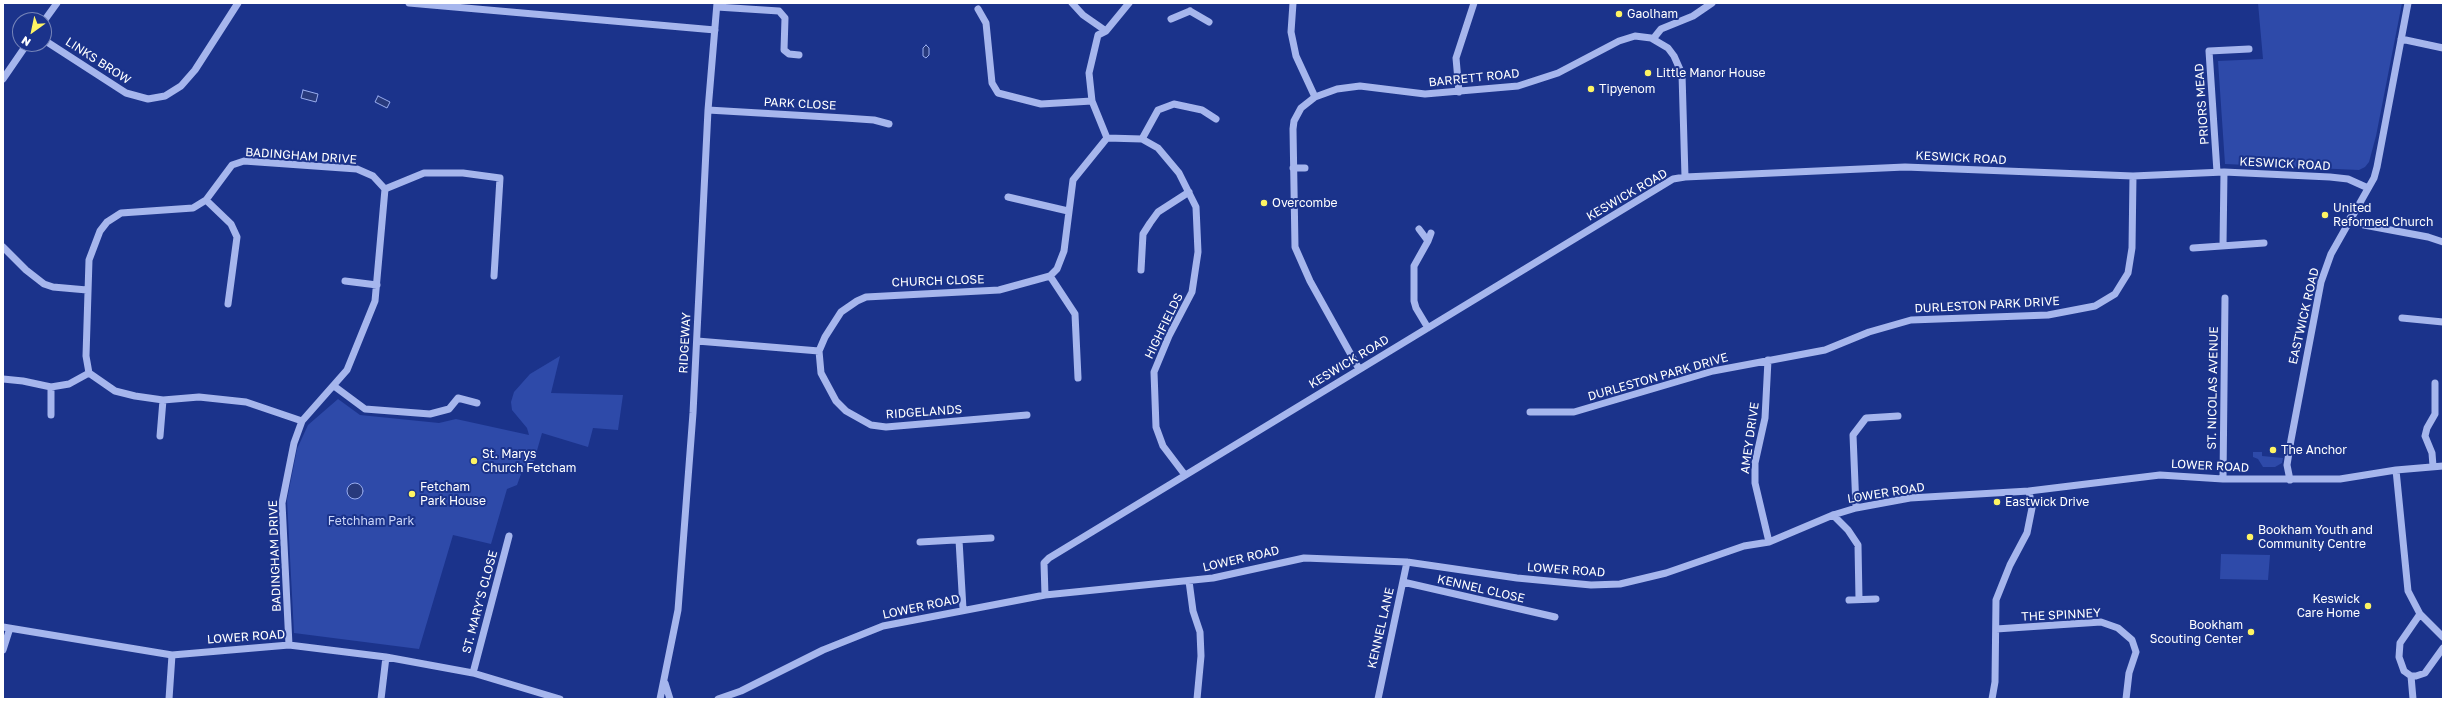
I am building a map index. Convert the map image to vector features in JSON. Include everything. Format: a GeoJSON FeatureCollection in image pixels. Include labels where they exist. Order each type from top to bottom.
{"type":"FeatureCollection","features":[{"type":"Feature","properties":{"kind":"street"},"geometry":{"type":"LineString","coordinates":[[50,12],[57,3]]}},
{"type":"Feature","properties":{"kind":"street","name":"LINKS BROW"},"geometry":{"type":"LineString","coordinates":[[52,45],[126,93],[148,99],[165,96],[181,86],[195,70],[238,3]]}},
{"type":"Feature","properties":{"kind":"street"},"geometry":{"type":"LineString","coordinates":[[409,3],[716,30]]}},
{"type":"Feature","properties":{"kind":"street"},"geometry":{"type":"LineString","coordinates":[[1072,3],[1083,15],[1106,31]]}},
{"type":"Feature","properties":{"kind":"street"},"geometry":{"type":"LineString","coordinates":[[1078,378],[1076,314],[1050,276],[1057,269],[1064,251],[1073,180],[1076,174],[1107,138],[1092,101],[1089,73],[1098,35],[1106,31],[1129,3]]}},
{"type":"Feature","properties":{"kind":"street"},"geometry":{"type":"LineString","coordinates":[[1190,3],[1190,11]]}},
{"type":"Feature","properties":{"kind":"street"},"geometry":{"type":"LineString","coordinates":[[1293,3],[1291,32],[1296,56],[1314,97]]}},
{"type":"Feature","properties":{"kind":"street"},"geometry":{"type":"LineString","coordinates":[[1458,92],[1456,58],[1474,3]]}},
{"type":"Feature","properties":{"kind":"street"},"geometry":{"type":"LineString","coordinates":[[1653,39],[1661,29],[1693,16],[1712,3]]}},
{"type":"Feature","properties":{"kind":"street","name":"EASTWICK ROAD"},"geometry":{"type":"LineString","coordinates":[[2290,480],[2287,465],[2321,282],[2331,254],[2368,188],[2377,167],[2408,3]]}},
{"type":"Feature","properties":{"kind":"street"},"geometry":{"type":"LineString","coordinates":[[717,5],[779,11],[785,18],[784,50],[789,54],[799,55]]}},
{"type":"Feature","properties":{"kind":"street","name":"RIDGEWAY"},"geometry":{"type":"LineString","coordinates":[[660,699],[665,683],[678,610],[696,341],[708,110],[717,5]]}},
{"type":"Feature","properties":{"kind":"street"},"geometry":{"type":"LineString","coordinates":[[978,9],[986,23],[992,83],[998,93],[1041,104],[1092,101]]}},
{"type":"Feature","properties":{"kind":"street"},"geometry":{"type":"LineString","coordinates":[[1171,19],[1190,11]]}},
{"type":"Feature","properties":{"kind":"street"},"geometry":{"type":"LineString","coordinates":[[1190,11],[1209,22]]}},
{"type":"Feature","properties":{"kind":"street","name":"BARRETT ROAD"},"geometry":{"type":"LineString","coordinates":[[1359,369],[1306,274],[1295,247],[1293,168],[1294,121],[1301,108],[1314,97],[1337,89],[1360,86],[1411,93],[1458,92],[1526,84],[1558,73],[1619,41],[1635,36],[1653,39],[1668,48],[1674,56],[1682,74],[1685,177]]}},
{"type":"Feature","properties":{"kind":"street"},"geometry":{"type":"LineString","coordinates":[[2401,38],[2443,48]]}},
{"type":"Feature","properties":{"kind":"street","name":"PRIORS MEAD"},"geometry":{"type":"LineString","coordinates":[[2221,172],[2209,50],[2249,49]]}},
{"type":"Feature","properties":{"kind":"street"},"geometry":{"type":"LineString","coordinates":[[4,75],[21,52]]}},
{"type":"Feature","properties":{"kind":"street"},"geometry":{"type":"LineString","coordinates":[[1142,139],[1158,110],[1174,104],[1202,110],[1216,119]]}},
{"type":"Feature","properties":{"kind":"street","name":"PARK CLOSE"},"geometry":{"type":"LineString","coordinates":[[708,110],[874,120],[889,124]]}},
{"type":"Feature","properties":{"kind":"street","name":"HIGHFIELDS"},"geometry":{"type":"LineString","coordinates":[[1107,138],[1142,139],[1158,148],[1166,155],[1179,173],[1196,207],[1198,252],[1192,292],[1169,336],[1154,372],[1156,427],[1163,446],[1185,475]]}},
{"type":"Feature","properties":{"kind":"street","name":"BADINGHAM DRIVE"},"geometry":{"type":"LineString","coordinates":[[89,373],[86,356],[89,260],[100,231],[107,222],[121,213],[185,210],[193,208],[206,200],[232,165],[244,161],[357,169],[373,176],[385,188],[375,301],[347,370],[302,421],[294,443],[282,503],[289,645]]}},
{"type":"Feature","properties":{"kind":"street","name":"KESWICK ROAD"},"geometry":{"type":"LineString","coordinates":[[1045,595],[1045,560],[1673,179],[1685,177],[1905,167],[2133,176],[2221,172],[2330,177],[2348,179],[2368,188]]}},
{"type":"Feature","properties":{"kind":"street"},"geometry":{"type":"LineString","coordinates":[[1293,168],[1304,168]]}},
{"type":"Feature","properties":{"kind":"street"},"geometry":{"type":"LineString","coordinates":[[2221,172],[2223,246]]}},
{"type":"Feature","properties":{"kind":"street"},"geometry":{"type":"LineString","coordinates":[[385,188],[424,173],[463,173],[500,178],[494,276]]}},
{"type":"Feature","properties":{"kind":"street","name":"DURLESTON PARK DRIVE"},"geometry":{"type":"LineString","coordinates":[[1530,412],[1558,414],[1574,412],[1681,380],[1768,360],[1832,348],[1869,332],[1911,320],[2048,315],[2076,311],[2108,300],[2123,283],[2131,263],[2133,176]]}},
{"type":"Feature","properties":{"kind":"street"},"geometry":{"type":"LineString","coordinates":[[1141,270],[1141,244],[1143,234],[1158,212],[1189,192]]}},
{"type":"Feature","properties":{"kind":"street"},"geometry":{"type":"LineString","coordinates":[[1008,197],[1068,210]]}},
{"type":"Feature","properties":{"kind":"street"},"geometry":{"type":"LineString","coordinates":[[206,200],[231,224],[237,237],[228,304]]}},
{"type":"Feature","properties":{"kind":"street"},"geometry":{"type":"LineString","coordinates":[[2350,218],[2364,225],[2443,242]]}},
{"type":"Feature","properties":{"kind":"street"},"geometry":{"type":"LineString","coordinates":[[1419,229],[1428,241]]}},
{"type":"Feature","properties":{"kind":"street"},"geometry":{"type":"LineString","coordinates":[[1428,328],[1416,308],[1413,280],[1416,260],[1428,241],[1431,233]]}},
{"type":"Feature","properties":{"kind":"street"},"geometry":{"type":"LineString","coordinates":[[2193,248],[2264,243]]}},
{"type":"Feature","properties":{"kind":"street"},"geometry":{"type":"LineString","coordinates":[[3,247],[26,270],[44,284],[53,287],[87,290]]}},
{"type":"Feature","properties":{"kind":"street","name":"CHURCH CLOSE"},"geometry":{"type":"LineString","coordinates":[[819,351],[831,327],[841,312],[866,297],[999,290],[1050,276]]}},
{"type":"Feature","properties":{"kind":"street"},"geometry":{"type":"LineString","coordinates":[[344,281],[377,285]]}},
{"type":"Feature","properties":{"kind":"street","name":"ST. NICOLAS AVENUE"},"geometry":{"type":"LineString","coordinates":[[2223,479],[2226,298]]}},
{"type":"Feature","properties":{"kind":"street"},"geometry":{"type":"LineString","coordinates":[[2402,318],[2443,322]]}},
{"type":"Feature","properties":{"kind":"street"},"geometry":{"type":"LineString","coordinates":[[696,341],[819,351]]}},
{"type":"Feature","properties":{"kind":"street","name":"RIDGELANDS"},"geometry":{"type":"LineString","coordinates":[[819,351],[821,373],[836,401],[846,411],[871,426],[886,427],[1027,415]]}},
{"type":"Feature","properties":{"kind":"street","name":"AMEY DRIVE"},"geometry":{"type":"LineString","coordinates":[[1768,360],[1765,418],[1755,463],[1755,483],[1770,542]]}},
{"type":"Feature","properties":{"kind":"street"},"geometry":{"type":"LineString","coordinates":[[3,379],[23,380],[51,387],[68,384],[89,373],[115,391],[163,400],[199,396],[246,402],[302,421]]}},
{"type":"Feature","properties":{"kind":"street"},"geometry":{"type":"LineString","coordinates":[[2433,466],[2432,453],[2425,436],[2427,428],[2435,414],[2435,383]]}},
{"type":"Feature","properties":{"kind":"street"},"geometry":{"type":"LineString","coordinates":[[334,386],[365,409],[430,414],[449,409],[458,398],[477,403]]}},
{"type":"Feature","properties":{"kind":"street"},"geometry":{"type":"LineString","coordinates":[[51,387],[51,415]]}},
{"type":"Feature","properties":{"kind":"street"},"geometry":{"type":"LineString","coordinates":[[160,436],[163,400]]}},
{"type":"Feature","properties":{"kind":"street"},"geometry":{"type":"LineString","coordinates":[[1856,508],[1853,435],[1866,418],[1898,416]]}},
{"type":"Feature","properties":{"kind":"street","name":"LOWER ROAD"},"geometry":{"type":"LineString","coordinates":[[718,699],[740,691],[823,650],[883,626],[963,609],[1045,595],[1189,581],[1234,574],[1304,558],[1407,562],[1517,578],[1608,584],[1647,578],[1744,546],[1770,542],[1833,515],[1856,508],[1910,498],[2029,491],[2160,475],[2223,479],[2340,479],[2396,470],[2443,466]]}},
{"type":"Feature","properties":{"kind":"street"},"geometry":{"type":"LineString","coordinates":[[2396,470],[2408,591],[2420,614],[2443,637]]}},
{"type":"Feature","properties":{"kind":"street"},"geometry":{"type":"LineString","coordinates":[[1992,699],[1995,682],[1996,600],[2010,565],[2027,533],[2032,508],[2029,491]]}},
{"type":"Feature","properties":{"kind":"street"},"geometry":{"type":"LineString","coordinates":[[1833,515],[1848,530],[1858,545],[1859,599]]}},
{"type":"Feature","properties":{"kind":"street","name":"ST. MARY'S CLOSE"},"geometry":{"type":"LineString","coordinates":[[473,673],[509,536]]}},
{"type":"Feature","properties":{"kind":"street"},"geometry":{"type":"LineString","coordinates":[[920,542],[991,538]]}},
{"type":"Feature","properties":{"kind":"street"},"geometry":{"type":"LineString","coordinates":[[959,540],[963,609]]}},
{"type":"Feature","properties":{"kind":"street","name":"KENNEL LANE"},"geometry":{"type":"LineString","coordinates":[[1378,699],[1407,562]]}},
{"type":"Feature","properties":{"kind":"street"},"geometry":{"type":"LineString","coordinates":[[1189,581],[1193,611],[1200,632],[1201,656],[1197,699]]}},
{"type":"Feature","properties":{"kind":"street","name":"KENNEL CLOSE"},"geometry":{"type":"LineString","coordinates":[[1403,582],[1555,617]]}},
{"type":"Feature","properties":{"kind":"street"},"geometry":{"type":"LineString","coordinates":[[1849,600],[1876,599]]}},
{"type":"Feature","properties":{"kind":"street"},"geometry":{"type":"LineString","coordinates":[[2413,699],[2411,676],[2404,671],[2399,657],[2398,648],[2403,637],[2420,614]]}},
{"type":"Feature","properties":{"kind":"street","name":"THE SPINNEY"},"geometry":{"type":"LineString","coordinates":[[1996,630],[2101,622],[2118,628],[2132,640],[2136,652],[2129,673],[2126,699]]}},
{"type":"Feature","properties":{"kind":"street"},"geometry":{"type":"LineString","coordinates":[[3,650],[6,628]]}},
{"type":"Feature","properties":{"kind":"street","name":"LOWER ROAD"},"geometry":{"type":"LineString","coordinates":[[6,628],[172,654],[289,645],[386,657],[473,673],[560,699]]}},
{"type":"Feature","properties":{"kind":"street"},"geometry":{"type":"LineString","coordinates":[[2411,676],[2425,672],[2443,648]]}},
{"type":"Feature","properties":{"kind":"street"},"geometry":{"type":"LineString","coordinates":[[169,699],[172,654]]}},
{"type":"Feature","properties":{"kind":"street"},"geometry":{"type":"LineString","coordinates":[[381,699],[386,657]]}},
{"type":"Feature","properties":{"kind":"street","name":"RIDGEWAY"},"geometry":{"type":"LineString","coordinates":[[665,683],[670,699]]}},
{"type":"Feature","properties":{"kind":"green space"},"geometry":{"type":"Polygon","coordinates":[[[2258,3],[2402,3],[2376,136],[2369,162],[2365,167],[2359,170],[2225,164],[2218,61],[2263,59],[2258,3]]]}},
{"type":"Feature","properties":{"kind":"green space","name":"Fetchham Park"},"geometry":{"type":"Polygon","coordinates":[[[560,356],[551,393],[623,395],[618,430],[593,428],[588,447],[542,433],[532,468],[524,466],[517,485],[507,489],[491,544],[453,535],[419,649],[294,633],[287,500],[297,449],[308,425],[338,399],[360,415],[439,423],[456,419],[529,435],[527,428],[512,410],[511,402],[514,392],[530,374],[560,356]]]}},
{"type":"Feature","properties":{"kind":"green space"},"geometry":{"type":"Polygon","coordinates":[[[2253,452],[2262,452],[2262,456],[2283,458],[2282,463],[2275,467],[2263,467],[2258,459],[2253,457],[2253,452]]]}},
{"type":"Feature","properties":{"kind":"green space"},"geometry":{"type":"Polygon","coordinates":[[[2221,554],[2270,555],[2268,580],[2220,579],[2221,554]]]}},
{"type":"Feature","properties":{"kind":"shaded area"},"geometry":{"type":"Polygon","coordinates":[[[926,45],[929,48],[929,55],[926,58],[923,56],[923,48],[926,45]]]}},
{"type":"Feature","properties":{"kind":"shaded area"},"geometry":{"type":"Polygon","coordinates":[[[303,90],[318,94],[316,102],[301,98],[303,90]]]}},
{"type":"Feature","properties":{"kind":"shaded area"},"geometry":{"type":"Polygon","coordinates":[[[378,96],[390,102],[387,108],[375,102],[378,96]]]}},
{"type":"Feature","properties":{"kind":"shaded area"},"geometry":{"type":"Polygon","coordinates":[[[355,483],[362,488],[363,491],[358,498],[355,499],[348,494],[347,491],[352,484],[355,483]]]}},
{"type":"Feature","properties":{"kind":"place","name":"Gaolham"},"geometry":{"type":"Point","coordinates":[1619,14]}},
{"type":"Feature","properties":{"kind":"place","name":"Little Manor House"},"geometry":{"type":"Point","coordinates":[1648,73]}},
{"type":"Feature","properties":{"kind":"place","name":"Tipyenom"},"geometry":{"type":"Point","coordinates":[1591,89]}},
{"type":"Feature","properties":{"kind":"place","name":"Overcombe"},"geometry":{"type":"Point","coordinates":[1264,203]}},
{"type":"Feature","properties":{"kind":"place","name":"United Reformed Church"},"geometry":{"type":"Point","coordinates":[2325,215]}},
{"type":"Feature","properties":{"kind":"place","name":"The Anchor"},"geometry":{"type":"Point","coordinates":[2273,450]}},
{"type":"Feature","properties":{"kind":"place","name":"St. Marys Church Fetcham"},"geometry":{"type":"Point","coordinates":[474,461]}},
{"type":"Feature","properties":{"kind":"place","name":"Fetcham Park House"},"geometry":{"type":"Point","coordinates":[412,494]}},
{"type":"Feature","properties":{"kind":"place","name":"Eastwick Drive"},"geometry":{"type":"Point","coordinates":[1997,502]}},
{"type":"Feature","properties":{"kind":"place","name":"Bookham Youth and Community Centre"},"geometry":{"type":"Point","coordinates":[2250,537]}},
{"type":"Feature","properties":{"kind":"place","name":"Keswick Care Home"},"geometry":{"type":"Point","coordinates":[2368,606]}},
{"type":"Feature","properties":{"kind":"place","name":"Bookham Scouting Center"},"geometry":{"type":"Point","coordinates":[2251,632]}}]}
